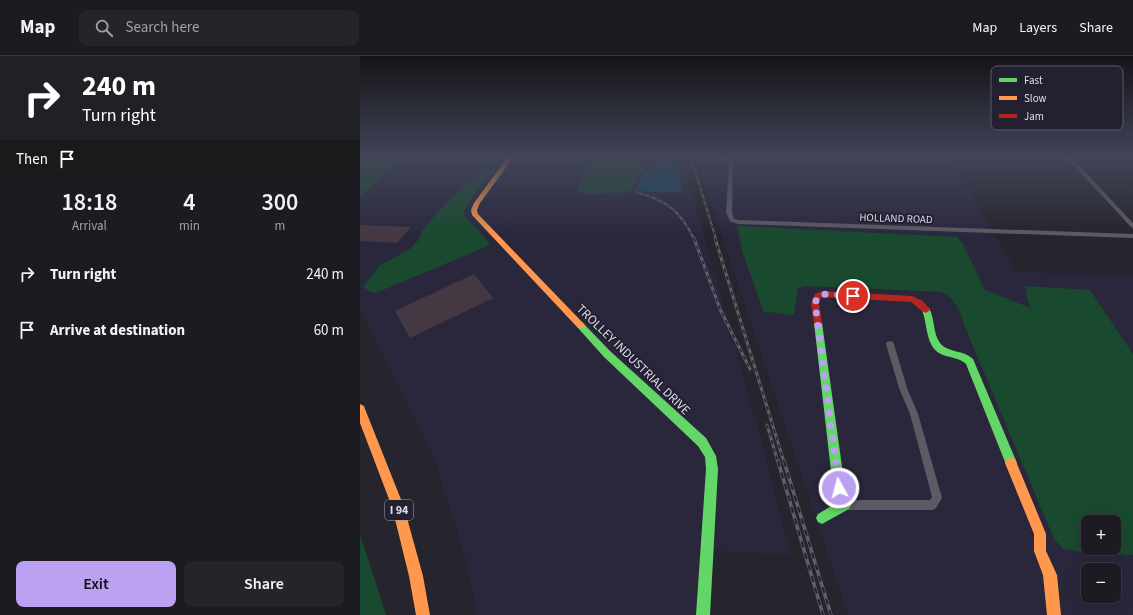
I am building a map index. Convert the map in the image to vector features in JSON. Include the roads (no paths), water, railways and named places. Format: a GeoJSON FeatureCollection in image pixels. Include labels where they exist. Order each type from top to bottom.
{"type":"FeatureCollection","features":[{"type":"Feature","properties":{"kind":"main road","name":"TROLLEY INDUSTRIAL DRIVE"},"geometry":{"type":"LineString","coordinates":[[491,184],[477,203],[474,210],[475,215],[607,354],[702,442],[710,456],[712,469],[703,615]]}},
{"type":"Feature","properties":{"kind":"main road"},"geometry":{"type":"LineString","coordinates":[[822,518],[845,505],[839,488],[815,303],[818,296],[823,294],[912,300],[920,302],[926,309],[936,345],[946,353],[958,354],[968,359],[975,373],[1040,534],[1040,551],[1050,575],[1054,615]]}},
{"type":"Feature","properties":{"kind":"main road","name":"I 94"},"geometry":{"type":"LineString","coordinates":[[360,410],[398,507],[416,576],[423,615]]}},
{"type":"Feature","properties":{"kind":"street","name":"HOLLAND ROAD"},"geometry":{"type":"LineString","coordinates":[[730,184],[729,212],[732,220],[738,222],[1133,236]]}},
{"type":"Feature","properties":{"kind":"street"},"geometry":{"type":"LineString","coordinates":[[1094,184],[1133,226]]}},
{"type":"Feature","properties":{"kind":"street"},"geometry":{"type":"LineString","coordinates":[[845,505],[933,505],[937,498],[914,414],[903,388],[890,344]]}},
{"type":"Feature","properties":{"kind":"water"},"geometry":{"type":"Polygon","coordinates":[[[638,184],[681,184],[682,191],[673,193],[636,191],[638,184]]]}},
{"type":"Feature","properties":{"kind":"railway"},"geometry":{"type":"LineString","coordinates":[[699,184],[716,239]]}},
{"type":"Feature","properties":{"kind":"railway"},"geometry":{"type":"LineString","coordinates":[[635,192],[655,198],[671,208],[684,221],[694,239]]}},
{"type":"Feature","properties":{"kind":"railway"},"geometry":{"type":"LineString","coordinates":[[694,238],[720,309],[750,369]]}},
{"type":"Feature","properties":{"kind":"railway"},"geometry":{"type":"LineString","coordinates":[[715,238],[784,462]]}},
{"type":"Feature","properties":{"kind":"railway"},"geometry":{"type":"LineString","coordinates":[[767,425],[778,462]]}},
{"type":"Feature","properties":{"kind":"railway"},"geometry":{"type":"LineString","coordinates":[[778,461],[823,615]]}},
{"type":"Feature","properties":{"kind":"railway"},"geometry":{"type":"LineString","coordinates":[[784,461],[831,615]]}}]}
